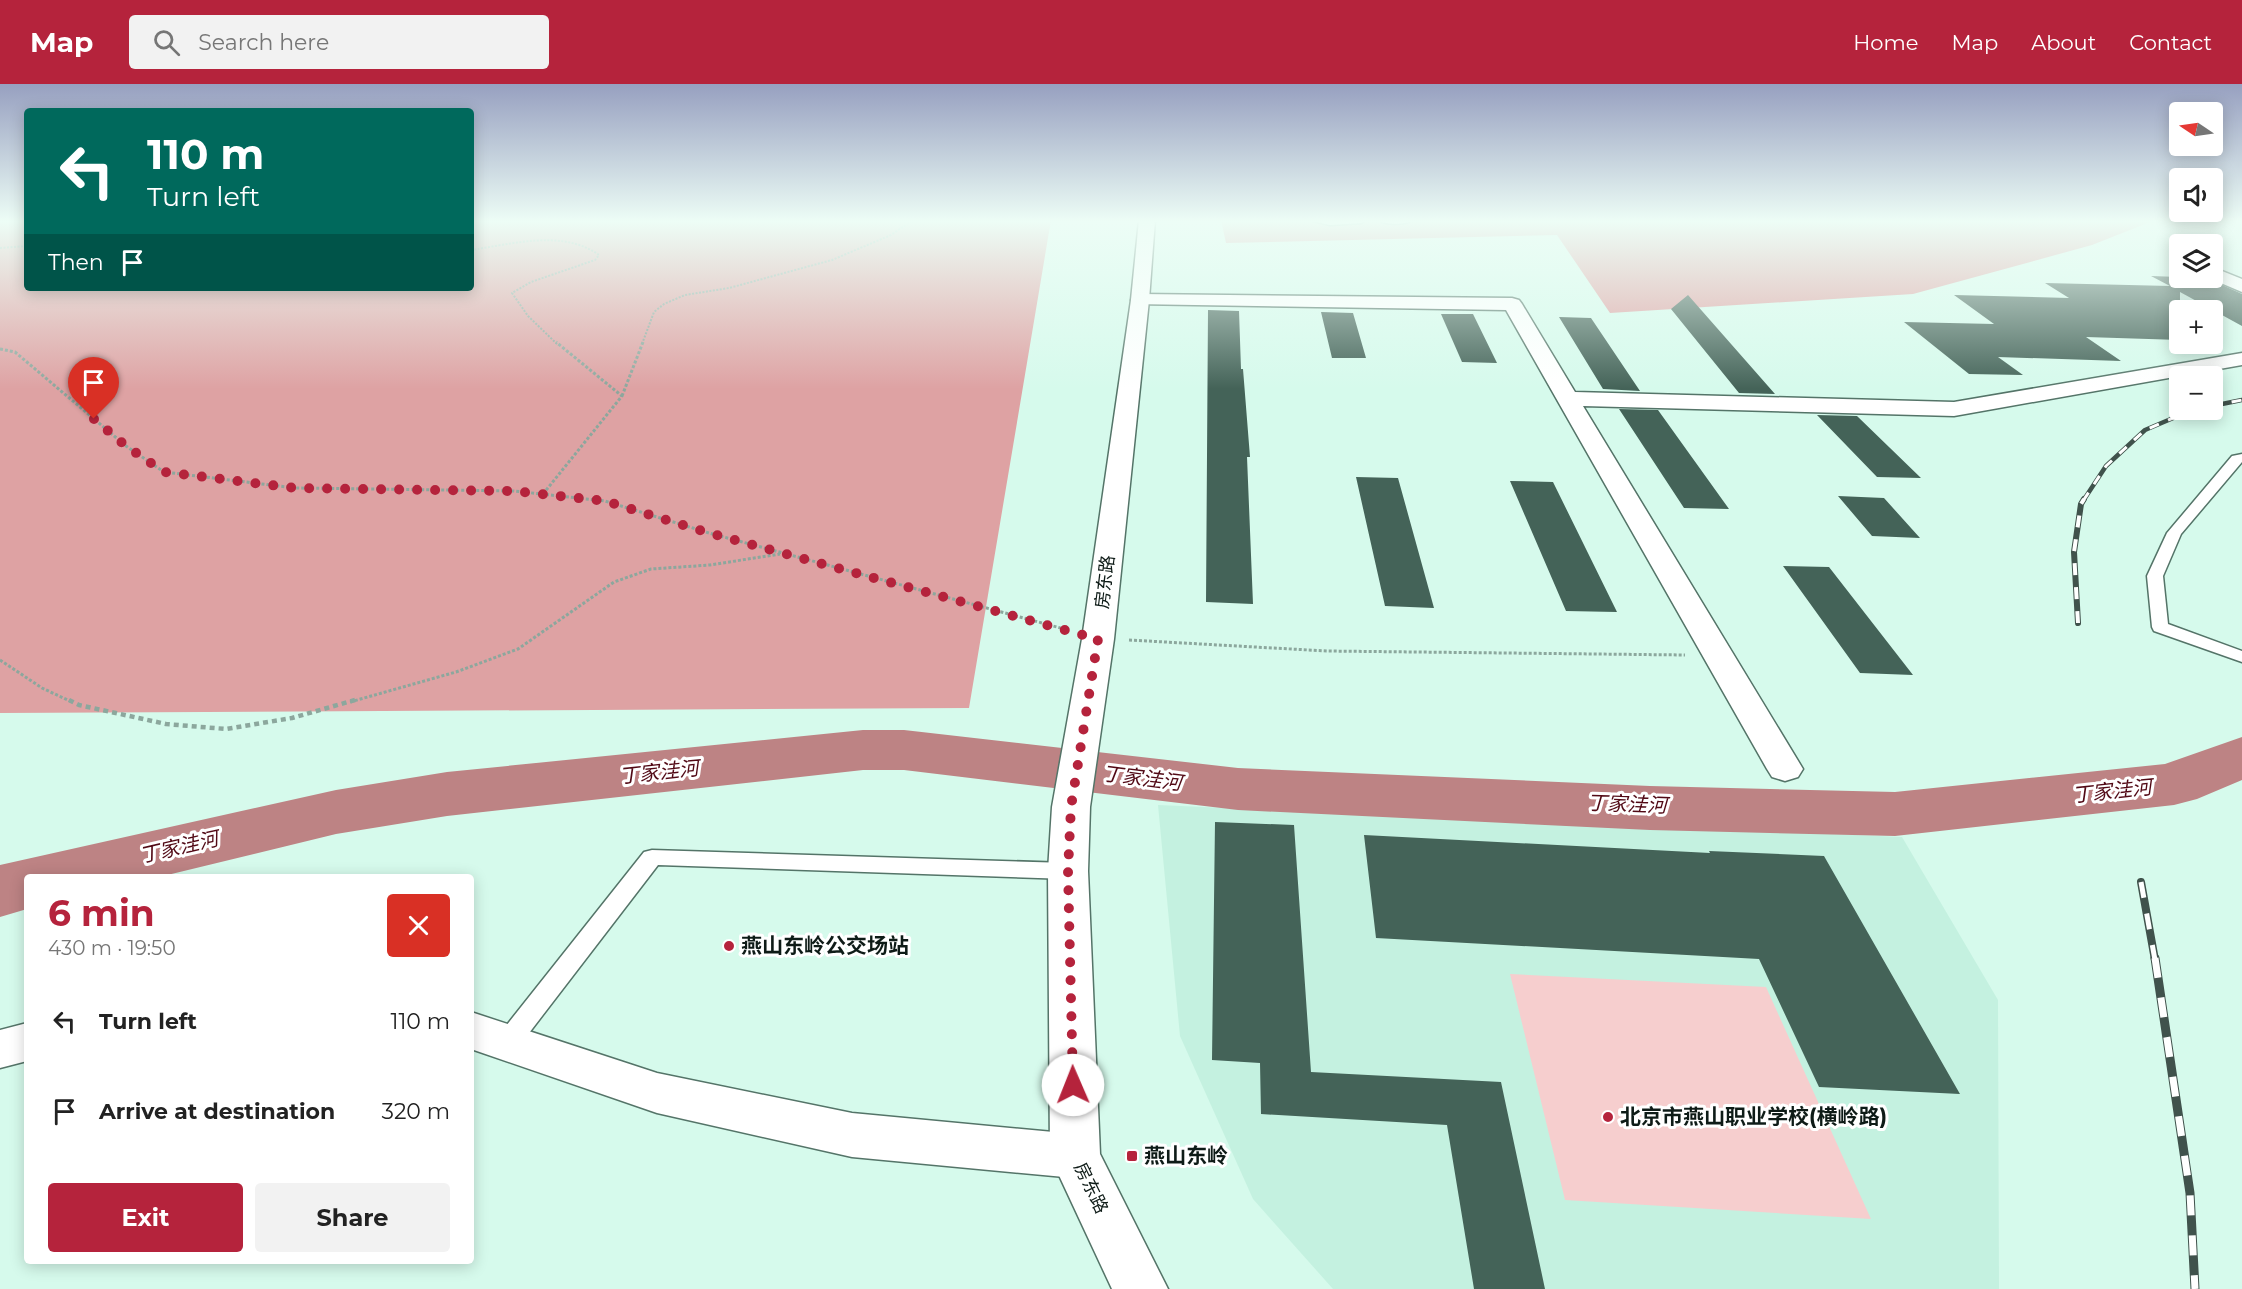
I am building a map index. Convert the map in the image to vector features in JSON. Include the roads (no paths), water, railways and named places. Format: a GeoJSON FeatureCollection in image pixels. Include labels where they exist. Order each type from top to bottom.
{"type":"FeatureCollection","features":[{"type":"Feature","properties":{"kind":"street","name":"房东路"},"geometry":{"type":"LineString","coordinates":[[1140,1289],[1075,1156],[1068,871],[1071,807],[1098,639],[1142,276]]}},
{"type":"Feature","properties":{"kind":"street"},"geometry":{"type":"LineString","coordinates":[[2223,277],[2242,286]]}},
{"type":"Feature","properties":{"kind":"street"},"geometry":{"type":"LineString","coordinates":[[1140,300],[1512,304],[1785,769]]}},
{"type":"Feature","properties":{"kind":"street"},"geometry":{"type":"LineString","coordinates":[[1568,399],[1954,409],[2242,359]]}},
{"type":"Feature","properties":{"kind":"street"},"geometry":{"type":"LineString","coordinates":[[489,1036],[657,1093],[852,1135],[1075,1156]]}},
{"type":"Feature","properties":{"kind":"street"},"geometry":{"type":"LineString","coordinates":[[0,1049],[24,1043]]}},
{"type":"Feature","properties":{"kind":"lane"},"geometry":{"type":"LineString","coordinates":[[2242,458],[2238,459],[2213,486],[2174,533],[2155,576],[2160,627],[2242,657]]}},
{"type":"Feature","properties":{"kind":"lane"},"geometry":{"type":"LineString","coordinates":[[489,1036],[652,857],[1068,871]]}},
{"type":"Feature","properties":{"kind":"waterway","name":"丁家洼河"},"geometry":{"type":"LineString","coordinates":[[65,874],[336,812],[447,794],[863,750],[904,750],[1238,789],[1650,808],[1895,814],[2174,784],[2242,757]]}},
{"type":"Feature","properties":{"kind":"waterway","name":"丁家洼河"},"geometry":{"type":"LineString","coordinates":[[0,891],[24,884]]}},
{"type":"Feature","properties":{"kind":"railway"},"geometry":{"type":"LineString","coordinates":[[2223,404],[2242,400]]}},
{"type":"Feature","properties":{"kind":"railway"},"geometry":{"type":"LineString","coordinates":[[2083,501],[2106,466],[2145,430],[2169,420]]}},
{"type":"Feature","properties":{"kind":"railway"},"geometry":{"type":"LineString","coordinates":[[2078,623],[2074,552],[2081,504],[2084,499]]}},
{"type":"Feature","properties":{"kind":"railway"},"geometry":{"type":"LineString","coordinates":[[2141,882],[2155,960]]}},
{"type":"Feature","properties":{"kind":"railway"},"geometry":{"type":"LineString","coordinates":[[2155,958],[2190,1193],[2195,1289]]}},
{"type":"Feature","properties":{"kind":"place","name":"燕山东岭公交场站"},"geometry":{"type":"Point","coordinates":[729,946]}},
{"type":"Feature","properties":{"kind":"place","name":"北京市燕山职业学校(横岭路)"},"geometry":{"type":"Point","coordinates":[1608,1117]}},
{"type":"Feature","properties":{"kind":"place","name":"燕山东岭"},"geometry":{"type":"Point","coordinates":[1132,1156]}}]}
